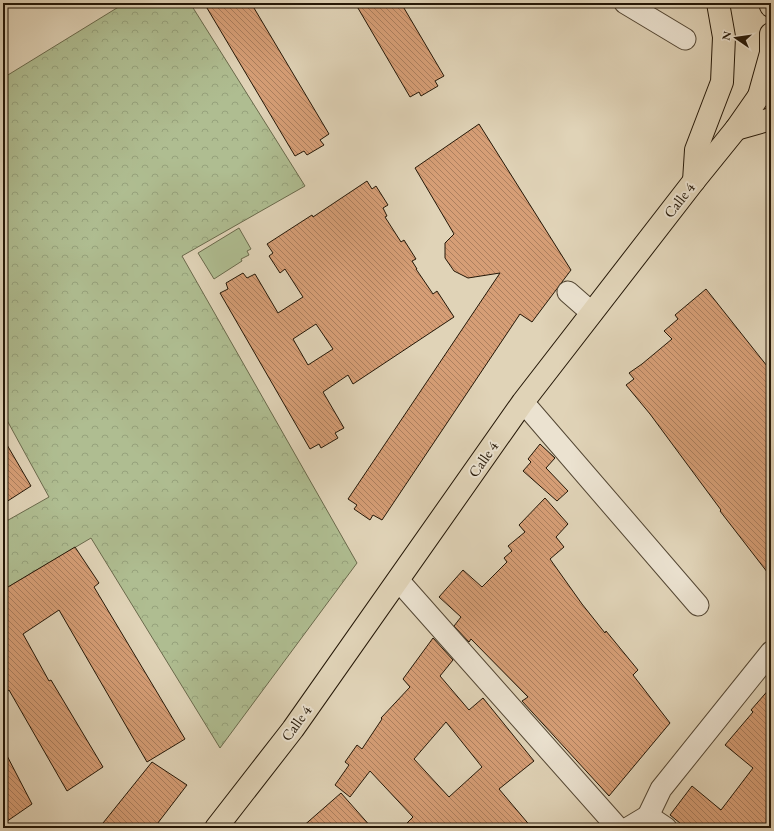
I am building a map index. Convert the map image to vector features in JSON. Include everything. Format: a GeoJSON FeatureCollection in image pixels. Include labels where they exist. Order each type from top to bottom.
{"type":"FeatureCollection","features":[{"type":"Feature","properties":{"kind":"main road"},"geometry":{"type":"LineString","coordinates":[[694,181],[696,150],[722,82],[724,37],[718,3]]}},
{"type":"Feature","properties":{"kind":"main road","name":"Calle 4"},"geometry":{"type":"LineString","coordinates":[[216,828],[293,729],[523,402],[765,91],[771,53],[771,34]]}},
{"type":"Feature","properties":{"kind":"main road"},"geometry":{"type":"LineString","coordinates":[[736,130],[771,119]]}},
{"type":"Feature","properties":{"kind":"street"},"geometry":{"type":"LineString","coordinates":[[625,3],[685,39]]}},
{"type":"Feature","properties":{"kind":"street"},"geometry":{"type":"LineString","coordinates":[[568,292],[592,313]]}},
{"type":"Feature","properties":{"kind":"street"},"geometry":{"type":"LineString","coordinates":[[523,402],[698,605]]}},
{"type":"Feature","properties":{"kind":"street"},"geometry":{"type":"LineString","coordinates":[[398,580],[618,828]]}},
{"type":"Feature","properties":{"kind":"street"},"geometry":{"type":"LineString","coordinates":[[628,828],[648,816],[661,789],[771,652]]}},
{"type":"Feature","properties":{"kind":"street"},"geometry":{"type":"LineString","coordinates":[[648,816],[666,828]]}},
{"type":"Feature","properties":{"kind":"green space"},"geometry":{"type":"Polygon","coordinates":[[[125,3],[190,3],[305,186],[182,256],[357,563],[220,748],[91,538],[3,590],[3,523],[49,497],[3,413],[3,78],[125,3]]]}},
{"type":"Feature","properties":{"kind":"green space"},"geometry":{"type":"Polygon","coordinates":[[[239,228],[251,249],[247,251],[249,255],[241,259],[242,261],[214,279],[198,253],[239,228]]]}},
{"type":"Feature","properties":{"kind":"building"},"geometry":{"type":"Polygon","coordinates":[[[204,3],[251,3],[329,134],[320,140],[324,145],[307,155],[304,151],[295,156],[204,3]]]}},
{"type":"Feature","properties":{"kind":"building"},"geometry":{"type":"Polygon","coordinates":[[[355,3],[401,3],[444,76],[435,81],[438,86],[421,96],[419,92],[410,97],[355,3]]]}},
{"type":"Feature","properties":{"kind":"building"},"geometry":{"type":"Polygon","coordinates":[[[479,124],[571,270],[532,322],[520,314],[382,520],[373,515],[370,520],[354,509],[357,505],[348,499],[500,273],[468,278],[454,271],[445,258],[445,243],[454,234],[415,168],[479,124]]]}},
{"type":"Feature","properties":{"kind":"building"},"geometry":{"type":"Polygon","coordinates":[[[367,181],[372,189],[376,186],[388,205],[383,208],[387,216],[385,217],[401,242],[404,240],[416,259],[412,261],[433,294],[437,291],[454,317],[353,384],[348,375],[323,392],[344,428],[335,433],[338,438],[321,448],[319,444],[310,449],[220,293],[228,289],[226,283],[243,273],[247,278],[255,274],[278,313],[303,297],[285,269],[280,273],[269,256],[273,253],[267,244],[312,215],[313,217],[367,181]],[[316,324],[293,339],[308,365],[333,349],[316,324]]]}},
{"type":"Feature","properties":{"kind":"building"},"geometry":{"type":"Polygon","coordinates":[[[706,289],[771,371],[771,577],[720,511],[721,510],[650,414],[626,385],[634,379],[629,373],[672,339],[664,331],[678,319],[675,315],[706,289]]]}},
{"type":"Feature","properties":{"kind":"building"},"geometry":{"type":"Polygon","coordinates":[[[3,438],[31,486],[3,504],[3,438]]]}},
{"type":"Feature","properties":{"kind":"building"},"geometry":{"type":"Polygon","coordinates":[[[540,444],[555,458],[546,468],[568,491],[557,501],[523,471],[531,462],[528,459],[540,444]]]}},
{"type":"Feature","properties":{"kind":"building"},"geometry":{"type":"Polygon","coordinates":[[[545,498],[568,524],[556,537],[564,547],[550,559],[582,604],[605,633],[606,631],[638,670],[633,675],[670,723],[609,796],[522,701],[528,697],[471,639],[469,642],[454,626],[461,617],[439,597],[463,570],[482,587],[507,562],[504,558],[512,551],[508,546],[525,532],[519,525],[545,498]]]}},
{"type":"Feature","properties":{"kind":"building"},"geometry":{"type":"Polygon","coordinates":[[[75,547],[99,583],[94,587],[185,739],[147,762],[59,610],[23,634],[49,681],[51,680],[103,767],[67,791],[9,690],[3,694],[3,590],[75,547]]]}},
{"type":"Feature","properties":{"kind":"building"},"geometry":{"type":"Polygon","coordinates":[[[433,638],[453,660],[440,676],[469,710],[483,698],[534,761],[499,789],[532,828],[402,828],[413,817],[370,771],[350,797],[335,785],[349,765],[345,762],[357,745],[362,749],[382,719],[381,718],[410,687],[403,679],[433,638]],[[446,722],[414,759],[449,797],[482,767],[446,722]]]}},
{"type":"Feature","properties":{"kind":"building"},"geometry":{"type":"Polygon","coordinates":[[[771,687],[771,828],[686,828],[670,815],[692,786],[721,810],[753,768],[725,745],[753,712],[751,710],[771,687]]]}},
{"type":"Feature","properties":{"kind":"building"},"geometry":{"type":"Polygon","coordinates":[[[3,748],[32,804],[3,824],[3,748]]]}},
{"type":"Feature","properties":{"kind":"building"},"geometry":{"type":"Polygon","coordinates":[[[152,762],[187,785],[154,828],[99,828],[152,762]]]}},
{"type":"Feature","properties":{"kind":"building"},"geometry":{"type":"Polygon","coordinates":[[[341,793],[372,828],[301,828],[341,793]]]}}]}
